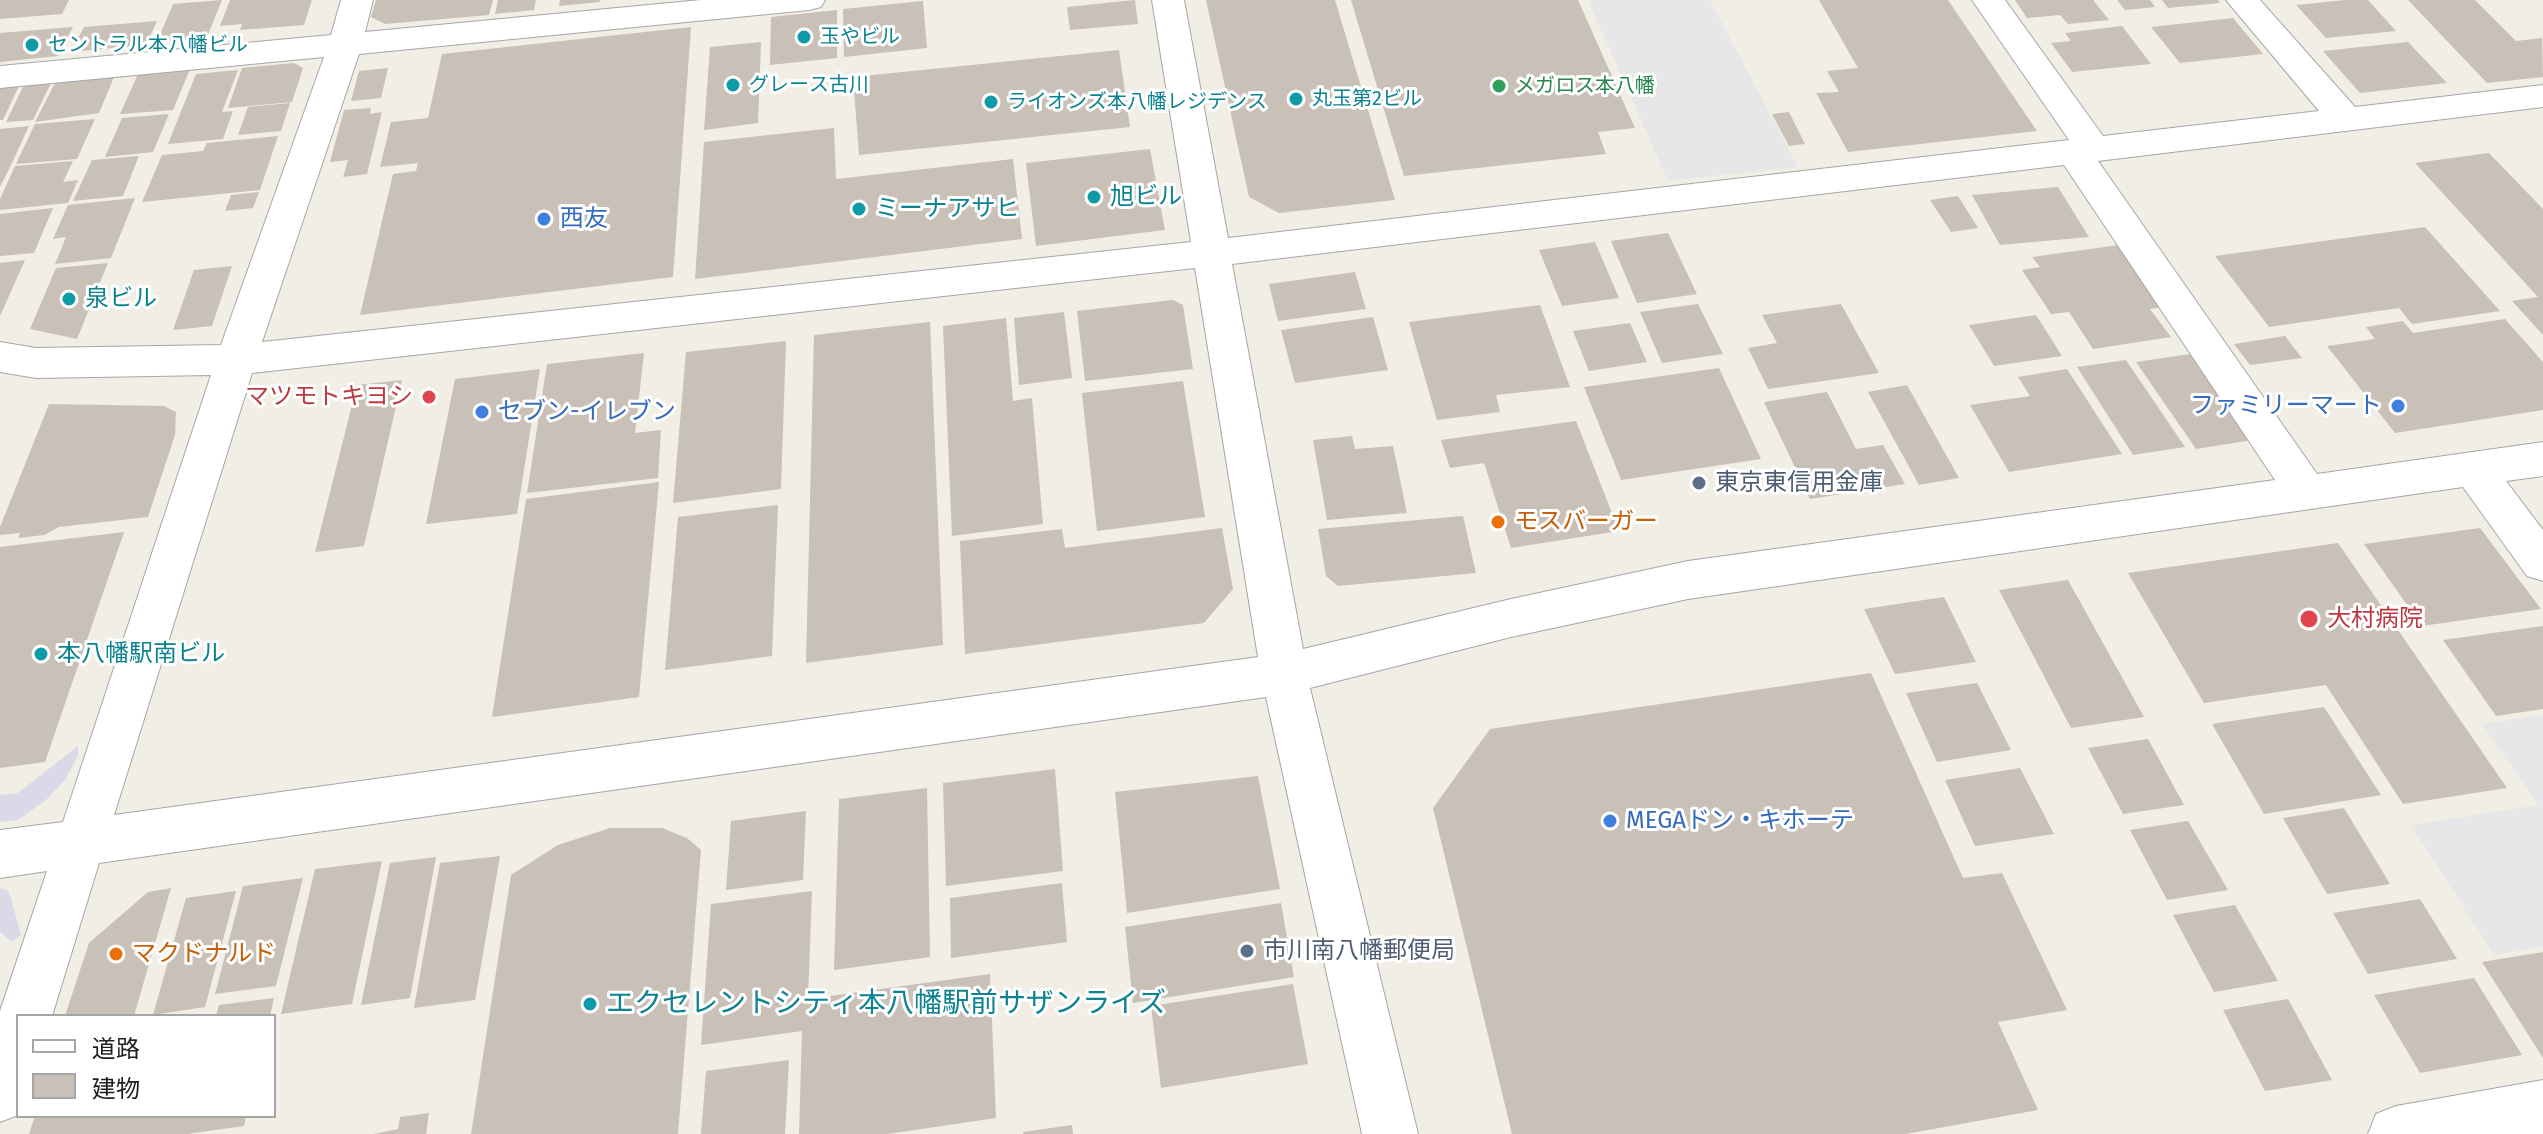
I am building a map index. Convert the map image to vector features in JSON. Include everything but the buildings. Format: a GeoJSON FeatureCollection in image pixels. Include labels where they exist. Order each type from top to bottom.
{"type":"FeatureCollection","features":[{"type":"Feature","properties":{"kind":"street"},"geometry":{"type":"LineString","coordinates":[[26,1014],[236,360],[345,44],[357,0]]}},
{"type":"Feature","properties":{"kind":"street"},"geometry":{"type":"LineString","coordinates":[[0,77],[809,0]]}},
{"type":"Feature","properties":{"kind":"street"},"geometry":{"type":"LineString","coordinates":[[1168,0],[1284,674],[1390,1134]]}},
{"type":"Feature","properties":{"kind":"street"},"geometry":{"type":"LineString","coordinates":[[1988,0],[2305,490]]}},
{"type":"Feature","properties":{"kind":"street"},"geometry":{"type":"LineString","coordinates":[[2242,0],[2345,118]]}},
{"type":"Feature","properties":{"kind":"street"},"geometry":{"type":"LineString","coordinates":[[0,357],[36,363],[236,360],[1211,253],[2543,96]]}},
{"type":"Feature","properties":{"kind":"street"},"geometry":{"type":"LineString","coordinates":[[0,854],[1284,674],[1511,618],[1688,580],[2305,490],[2543,459]]}},
{"type":"Feature","properties":{"kind":"street"},"geometry":{"type":"LineString","coordinates":[[2472,468],[2543,563]]}},
{"type":"Feature","properties":{"kind":"street"},"geometry":{"type":"LineString","coordinates":[[0,1095],[16,1045]]}},
{"type":"Feature","properties":{"kind":"street"},"geometry":{"type":"LineString","coordinates":[[2396,1134],[2543,1107]]}},
{"type":"Feature","properties":{"kind":"shaded area"},"geometry":{"type":"Polygon","coordinates":[[[1588,0],[1710,0],[1798,167],[1668,181],[1588,0]]]}},
{"type":"Feature","properties":{"kind":"shaded area"},"geometry":{"type":"Polygon","coordinates":[[[2543,715],[2543,946],[2494,955],[2411,825],[2538,805],[2482,724],[2543,715]]]}},
{"type":"Feature","properties":{"kind":"shaded area"},"geometry":{"type":"Polygon","coordinates":[[[78,746],[78,756],[65,780],[46,800],[18,820],[0,822],[0,795],[18,793],[78,746]]]}},
{"type":"Feature","properties":{"kind":"shaded area"},"geometry":{"type":"Polygon","coordinates":[[[0,888],[8,891],[21,935],[12,942],[0,932],[0,888]]]}},
{"type":"Feature","properties":{"kind":"place","name":"玉やビル"},"geometry":{"type":"Point","coordinates":[804,37]}},
{"type":"Feature","properties":{"kind":"place","name":"セントラル本八幡ビル"},"geometry":{"type":"Point","coordinates":[32,45]}},
{"type":"Feature","properties":{"kind":"place","name":"グレース古川"},"geometry":{"type":"Point","coordinates":[733,85]}},
{"type":"Feature","properties":{"kind":"place","name":"メガロス本八幡"},"geometry":{"type":"Point","coordinates":[1499,86]}},
{"type":"Feature","properties":{"kind":"place","name":"丸玉第2ビル"},"geometry":{"type":"Point","coordinates":[1296,99]}},
{"type":"Feature","properties":{"kind":"place","name":"ライオンズ本八幡レジデンス"},"geometry":{"type":"Point","coordinates":[991,102]}},
{"type":"Feature","properties":{"kind":"place","name":"旭ビル"},"geometry":{"type":"Point","coordinates":[1094,197]}},
{"type":"Feature","properties":{"kind":"place","name":"ミーナアサヒ"},"geometry":{"type":"Point","coordinates":[859,209]}},
{"type":"Feature","properties":{"kind":"place","name":"西友"},"geometry":{"type":"Point","coordinates":[544,219]}},
{"type":"Feature","properties":{"kind":"place","name":"泉ビル"},"geometry":{"type":"Point","coordinates":[69,299]}},
{"type":"Feature","properties":{"kind":"place","name":"マツモトキヨシ"},"geometry":{"type":"Point","coordinates":[429,397]}},
{"type":"Feature","properties":{"kind":"place","name":"ファミリーマート"},"geometry":{"type":"Point","coordinates":[2398,406]}},
{"type":"Feature","properties":{"kind":"place","name":"セブン-イレブン"},"geometry":{"type":"Point","coordinates":[482,412]}},
{"type":"Feature","properties":{"kind":"place","name":"東京東信用金庫"},"geometry":{"type":"Point","coordinates":[1699,483]}},
{"type":"Feature","properties":{"kind":"place","name":"モスバーガー"},"geometry":{"type":"Point","coordinates":[1498,522]}},
{"type":"Feature","properties":{"kind":"place","name":"大村病院"},"geometry":{"type":"Point","coordinates":[2309,619]}},
{"type":"Feature","properties":{"kind":"place","name":"本八幡駅南ビル"},"geometry":{"type":"Point","coordinates":[41,654]}},
{"type":"Feature","properties":{"kind":"place","name":"MEGAドン・キホーテ"},"geometry":{"type":"Point","coordinates":[1610,821]}},
{"type":"Feature","properties":{"kind":"place","name":"市川南八幡郵便局"},"geometry":{"type":"Point","coordinates":[1247,951]}},
{"type":"Feature","properties":{"kind":"place","name":"マクドナルド"},"geometry":{"type":"Point","coordinates":[116,954]}},
{"type":"Feature","properties":{"kind":"place","name":"エクセレントシティ本八幡駅前サザンライズ"},"geometry":{"type":"Point","coordinates":[590,1004]}}]}
